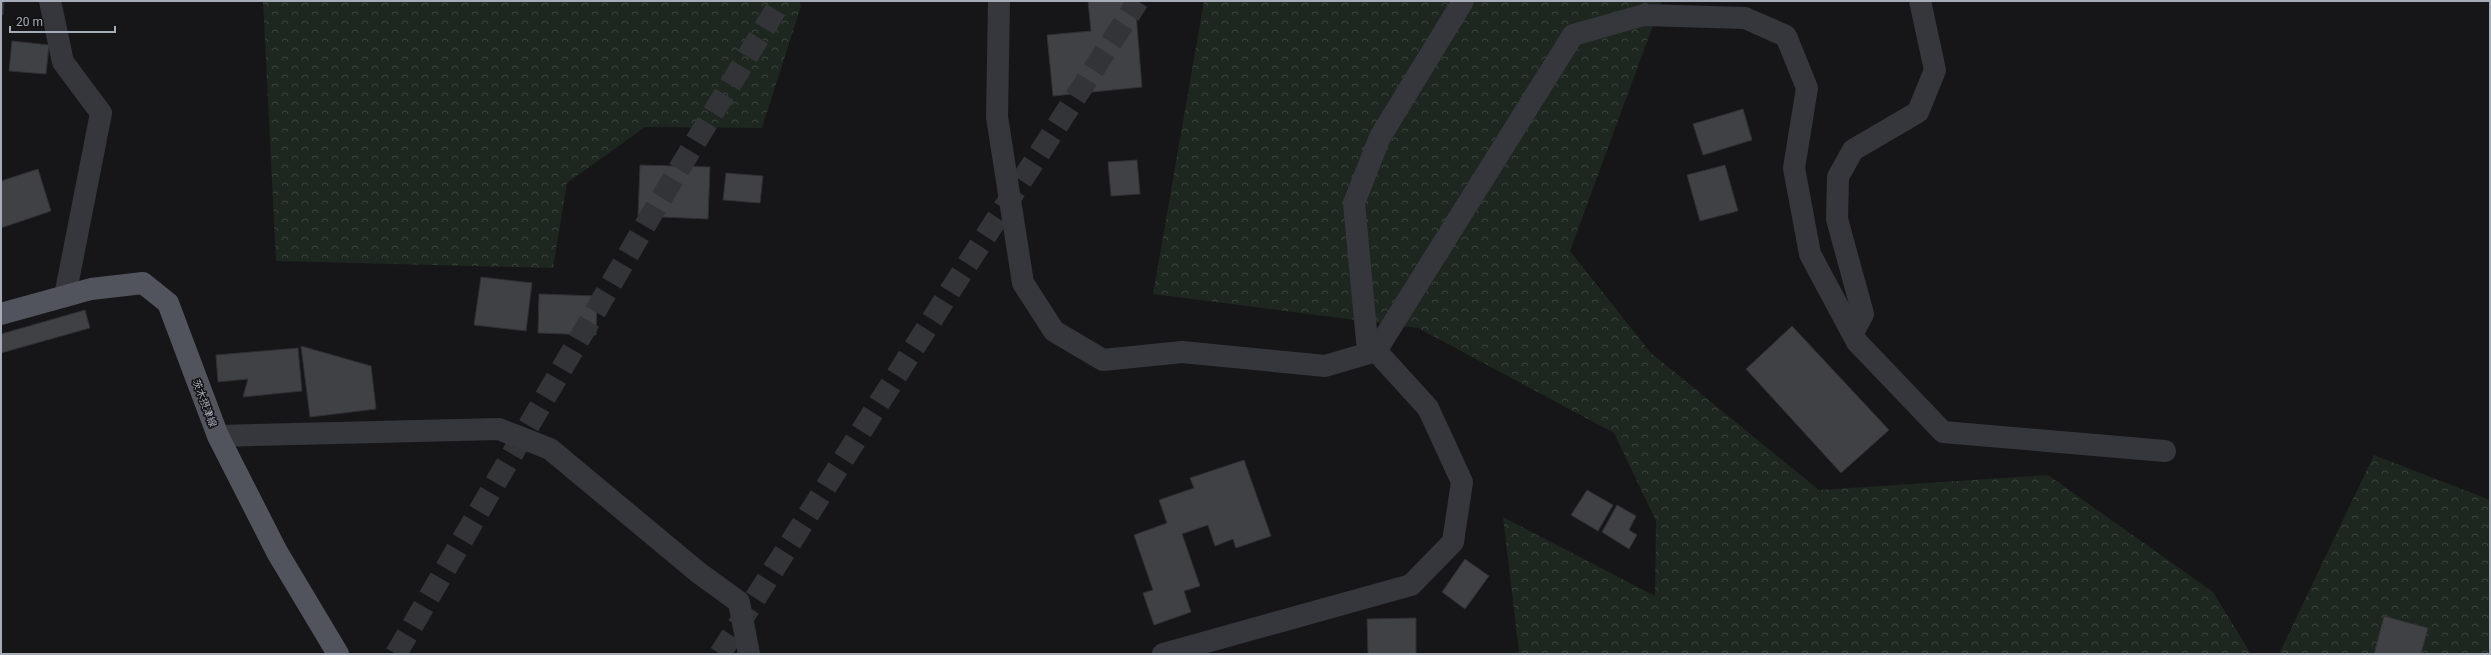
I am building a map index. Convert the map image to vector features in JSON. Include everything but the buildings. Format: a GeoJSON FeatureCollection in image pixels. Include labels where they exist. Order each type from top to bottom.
{"type":"FeatureCollection","features":[{"type":"Feature","properties":{"kind":"main road","name":"茨木摂津線"},"geometry":{"type":"LineString","coordinates":[[1,314],[91,289],[143,283],[168,303],[218,436],[277,552],[338,654]]}},
{"type":"Feature","properties":{"kind":"street"},"geometry":{"type":"LineString","coordinates":[[50,1],[63,62],[101,113],[65,296]]}},
{"type":"Feature","properties":{"kind":"street"},"geometry":{"type":"LineString","coordinates":[[999,1],[997,117],[1023,283],[1054,331],[1103,360],[1182,352],[1325,366],[1376,351],[1573,34],[1644,15],[1745,18],[1786,36],[1807,88],[1794,168],[1810,254],[1858,342],[1943,432],[2165,451]]}},
{"type":"Feature","properties":{"kind":"street"},"geometry":{"type":"LineString","coordinates":[[1162,654],[1411,584],[1453,542],[1462,482],[1428,408],[1367,341],[1354,203],[1380,136],[1463,1]]}},
{"type":"Feature","properties":{"kind":"street"},"geometry":{"type":"LineString","coordinates":[[1853,334],[1863,314],[1837,219],[1838,176],[1853,150],[1918,112],[1935,70],[1920,1]]}},
{"type":"Feature","properties":{"kind":"street"},"geometry":{"type":"LineString","coordinates":[[218,436],[499,429],[550,449],[699,573],[739,602],[749,654]]}},
{"type":"Feature","properties":{"kind":"green space"},"geometry":{"type":"Polygon","coordinates":[[[263,1],[799,1],[801,6],[762,128],[645,127],[567,183],[553,268],[276,261],[263,1]]]}},
{"type":"Feature","properties":{"kind":"green space"},"geometry":{"type":"Polygon","coordinates":[[[1204,1],[1662,1],[1570,251],[1651,353],[1819,490],[2048,475],[2213,592],[2251,654],[1514,654],[1519,652],[1503,517],[1655,596],[1656,521],[1614,433],[1418,328],[1153,294],[1204,1]]]}},
{"type":"Feature","properties":{"kind":"green space"},"geometry":{"type":"Polygon","coordinates":[[[2374,455],[2490,500],[2490,654],[2279,654],[2374,455]]]}},
{"type":"Feature","properties":{"kind":"tunnel"},"geometry":{"type":"LineString","coordinates":[[396,654],[653,212],[781,1]]}},
{"type":"Feature","properties":{"kind":"tunnel"},"geometry":{"type":"LineString","coordinates":[[720,654],[952,288],[1138,1]]}}]}
